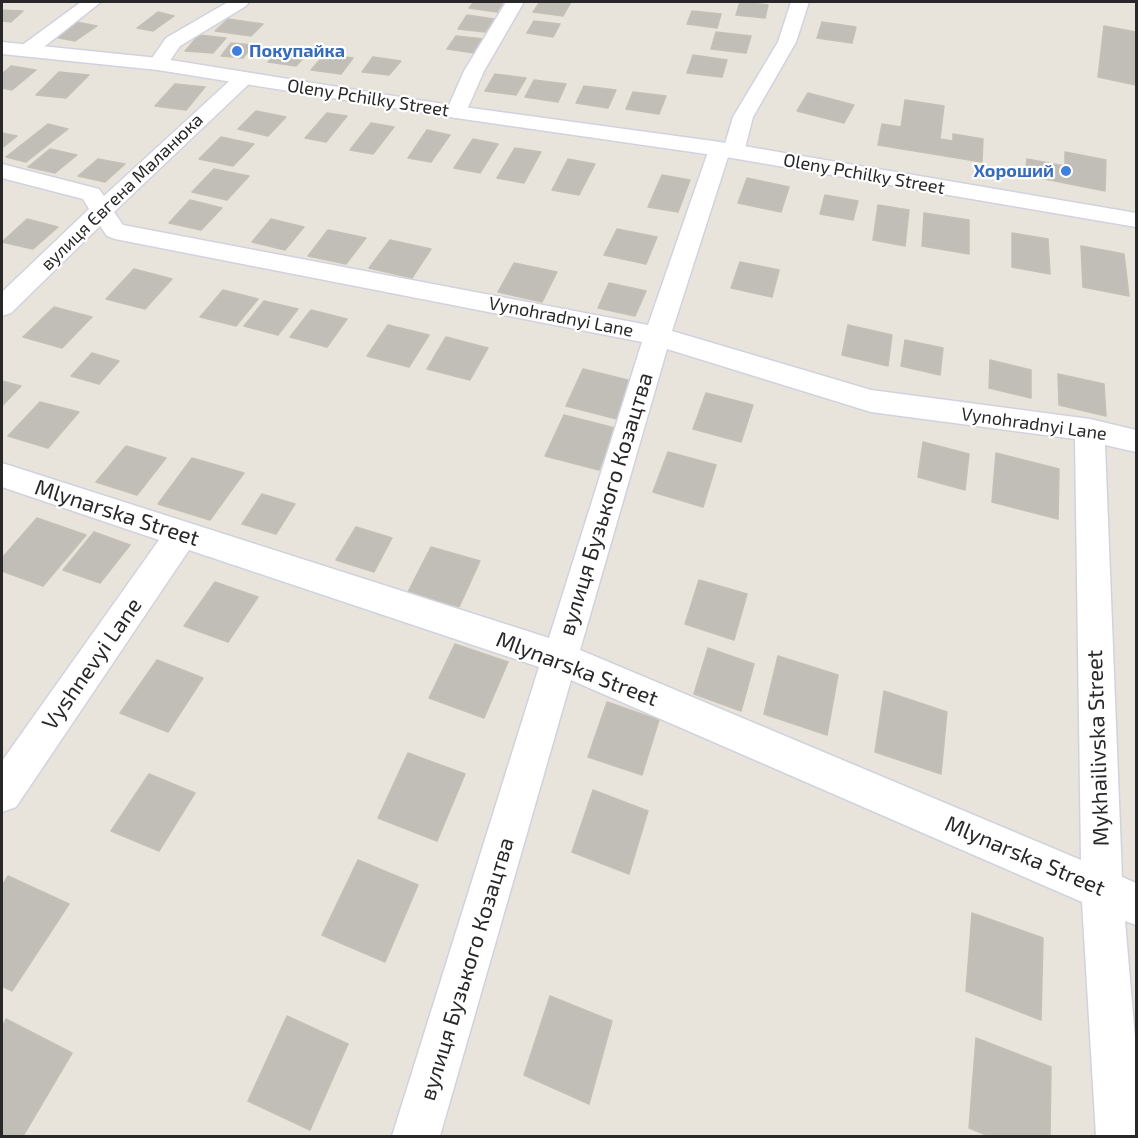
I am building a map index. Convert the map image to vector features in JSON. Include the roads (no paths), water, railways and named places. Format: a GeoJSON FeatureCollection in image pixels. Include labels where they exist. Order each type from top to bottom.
{"type":"FeatureCollection","features":[{"type":"Feature","properties":{"kind":"street"},"geometry":{"type":"LineString","coordinates":[[28,50],[92,2]]}},
{"type":"Feature","properties":{"kind":"street"},"geometry":{"type":"LineString","coordinates":[[158,64],[173,42],[240,2]]}},
{"type":"Feature","properties":{"kind":"street"},"geometry":{"type":"LineString","coordinates":[[456,112],[474,71],[515,2]]}},
{"type":"Feature","properties":{"kind":"street"},"geometry":{"type":"LineString","coordinates":[[726,151],[787,42],[797,2]]}},
{"type":"Feature","properties":{"kind":"street","name":"Oleny Pchilky Street"},"geometry":{"type":"LineString","coordinates":[[2,48],[158,64],[456,112],[726,151],[1137,220]]}},
{"type":"Feature","properties":{"kind":"street","name":"вулиця Євгена Маланюка"},"geometry":{"type":"LineString","coordinates":[[2,307],[170,145],[244,78]]}},
{"type":"Feature","properties":{"kind":"street","name":"вулиця Бузького Козацтва"},"geometry":{"type":"LineString","coordinates":[[416,1137],[657,336],[726,151]]}},
{"type":"Feature","properties":{"kind":"street","name":"Vynohradnyi Lane"},"geometry":{"type":"LineString","coordinates":[[2,171],[91,194],[114,231],[657,336],[871,401],[1090,430],[1137,441]]}},
{"type":"Feature","properties":{"kind":"street","name":"Mykhailivska Street"},"geometry":{"type":"LineString","coordinates":[[1090,430],[1102,889],[1120,1137]]}},
{"type":"Feature","properties":{"kind":"street","name":"Mlynarska Street"},"geometry":{"type":"LineString","coordinates":[[2,476],[560,658],[1137,904]]}},
{"type":"Feature","properties":{"kind":"street","name":"Vyshnevyi Lane"},"geometry":{"type":"LineString","coordinates":[[2,793],[182,534]]}},
{"type":"Feature","properties":{"kind":"place","name":"Покупайка"},"geometry":{"type":"Point","coordinates":[237,51]}},
{"type":"Feature","properties":{"kind":"place","name":"Хороший"},"geometry":{"type":"Point","coordinates":[1066,171]}}]}
